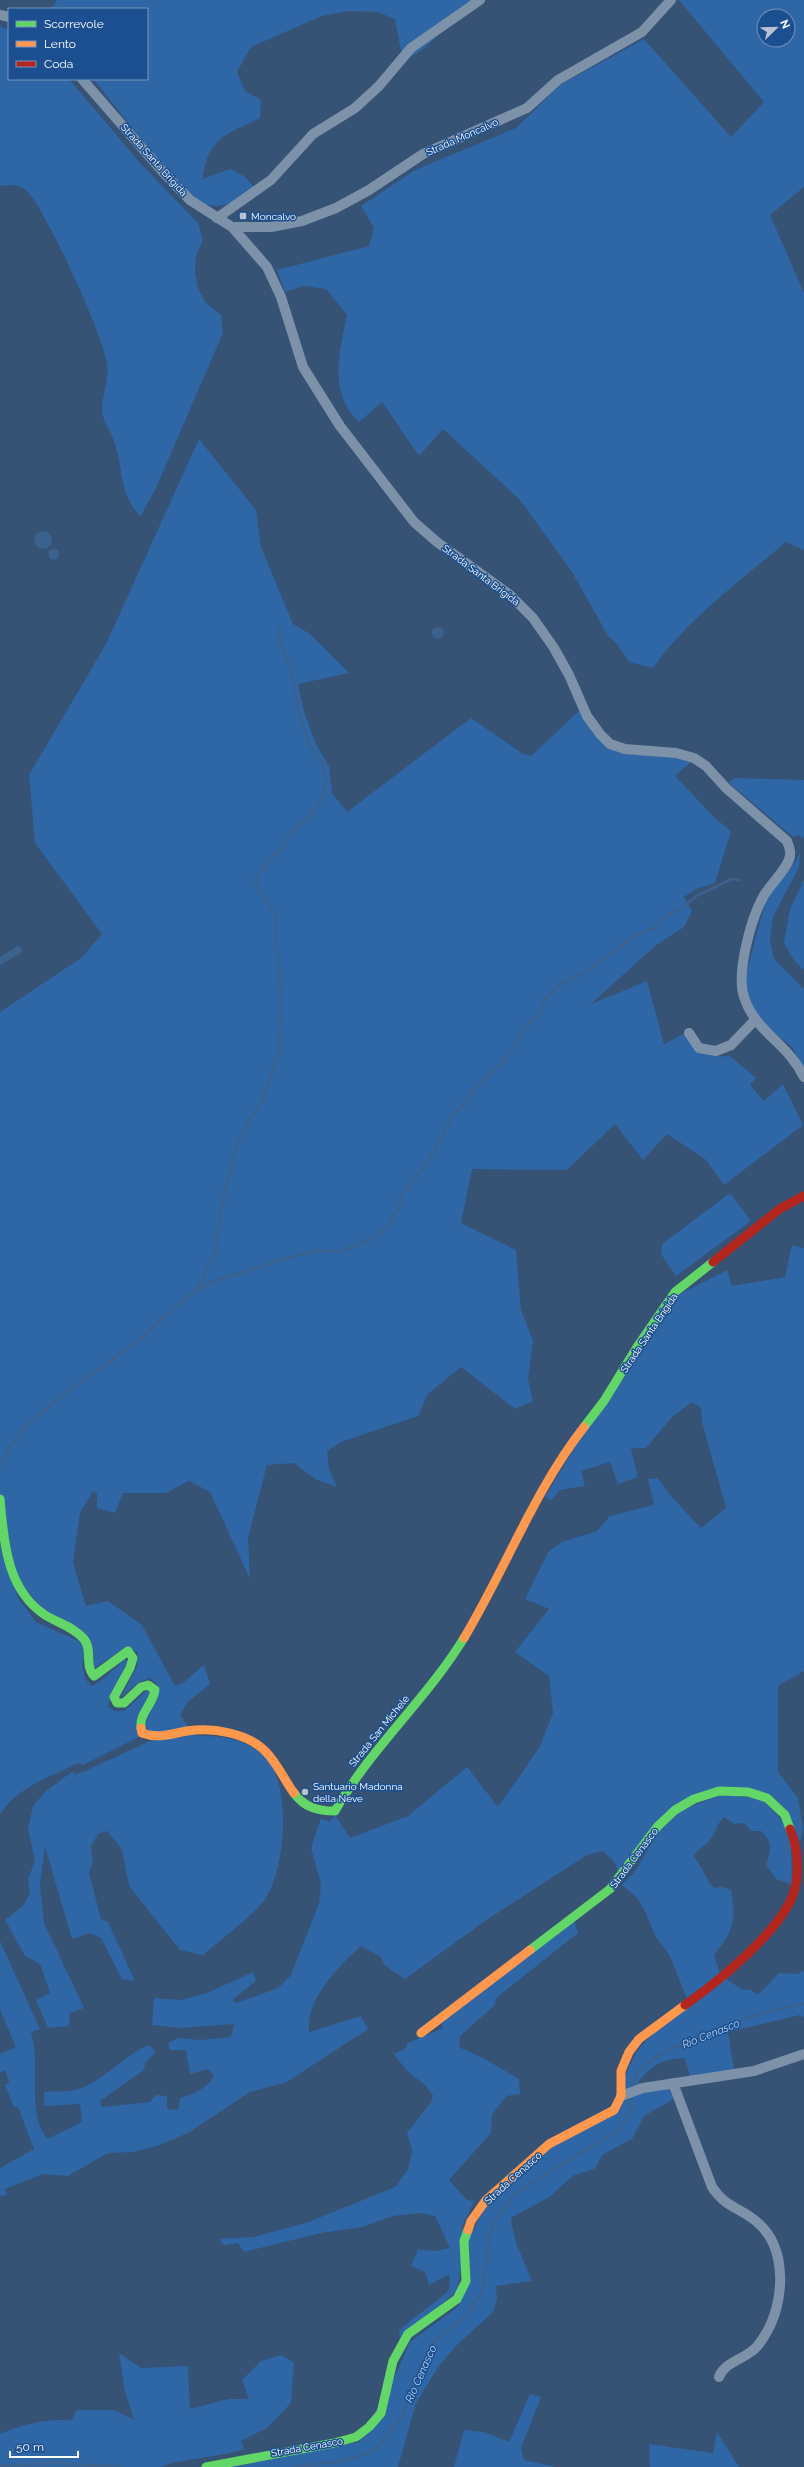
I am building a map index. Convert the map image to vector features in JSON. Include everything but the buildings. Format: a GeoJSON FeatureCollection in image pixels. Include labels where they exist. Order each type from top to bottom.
{"type":"FeatureCollection","features":[{"type":"Feature","properties":{"kind":"street"},"geometry":{"type":"LineString","coordinates":[[217,218],[271,180],[313,134],[355,108],[379,86],[411,48],[480,0]]}},
{"type":"Feature","properties":{"kind":"street","name":"Strada Moncalvo"},"geometry":{"type":"LineString","coordinates":[[232,227],[271,227],[302,221],[336,208],[369,190],[423,154],[527,108],[558,80],[642,32],[671,0]]}},
{"type":"Feature","properties":{"kind":"street","name":"Strada Santa Brigida"},"geometry":{"type":"LineString","coordinates":[[83,80],[168,178],[190,200],[232,227],[267,267],[281,297],[303,367],[345,432],[414,522],[437,542],[510,595],[533,618],[562,662],[584,709],[600,734],[610,744],[625,748],[676,753],[694,758],[706,766],[726,788],[787,841],[791,851],[788,862],[763,898],[752,924],[741,986],[744,998],[755,1020],[791,1054],[804,1077]]}},
{"type":"Feature","properties":{"kind":"street"},"geometry":{"type":"LineString","coordinates":[[689,1033],[699,1048],[716,1051],[731,1045],[755,1020]]}},
{"type":"Feature","properties":{"kind":"street","name":"Strada Santa Brigida"},"geometry":{"type":"LineString","coordinates":[[570,1446],[604,1401],[636,1348],[675,1292],[781,1208],[804,1196]]}},
{"type":"Feature","properties":{"kind":"street","name":"Strada San Michele"},"geometry":{"type":"LineString","coordinates":[[0,1499],[7,1556],[14,1581],[22,1594],[43,1614],[77,1633],[85,1640],[89,1654],[87,1664],[89,1672],[94,1676],[101,1674],[122,1654],[128,1651],[133,1658],[131,1669],[118,1688],[114,1697],[117,1703],[124,1703],[141,1687],[148,1685],[154,1690],[155,1696],[141,1717],[139,1727],[142,1733],[159,1738],[190,1731],[215,1731],[240,1735],[266,1752],[292,1793],[311,1807],[330,1812],[337,1808],[352,1782],[445,1669],[475,1620],[533,1506],[570,1446]]}},
{"type":"Feature","properties":{"kind":"street","name":"Strada Cenasco"},"geometry":{"type":"LineString","coordinates":[[206,2467],[261,2455],[334,2443],[356,2437],[370,2427],[381,2413],[393,2361],[408,2334],[457,2299],[462,2291],[466,2269],[464,2241],[471,2221],[486,2200],[549,2144],[602,2118],[614,2110],[621,2096],[622,2071],[629,2052],[640,2039],[712,1986],[739,1961],[778,1920],[793,1894],[797,1863],[794,1838],[785,1815],[767,1798],[748,1792],[719,1791],[694,1799],[675,1810],[658,1826],[610,1889],[421,2033]]}},
{"type":"Feature","properties":{"kind":"street"},"geometry":{"type":"LineString","coordinates":[[621,2096],[642,2088],[754,2071],[804,2054]]}},
{"type":"Feature","properties":{"kind":"street"},"geometry":{"type":"LineString","coordinates":[[673,2083],[712,2187],[721,2200],[756,2222],[774,2245],[779,2261],[779,2288],[770,2327],[751,2352],[730,2363],[718,2377]]}},
{"type":"Feature","properties":{"kind":"shaded area"},"geometry":{"type":"Polygon","coordinates":[[[57,0],[476,0],[422,50],[403,62],[395,19],[377,12],[349,11],[322,16],[251,47],[237,72],[245,91],[261,100],[260,118],[228,134],[215,145],[205,164],[202,179],[230,169],[244,176],[256,189],[233,202],[221,206],[208,205],[197,199],[183,186],[149,149],[94,80],[148,80],[148,8],[52,8],[57,0]]]}},
{"type":"Feature","properties":{"kind":"shaded area"},"geometry":{"type":"Polygon","coordinates":[[[679,0],[804,0],[804,187],[770,215],[804,293],[804,550],[786,542],[698,617],[667,650],[653,668],[629,662],[618,645],[608,636],[572,572],[520,500],[443,429],[419,456],[382,402],[359,422],[349,411],[339,385],[339,358],[347,315],[326,289],[304,286],[285,292],[277,270],[369,246],[374,228],[361,206],[415,170],[516,128],[560,85],[644,39],[731,137],[764,102],[679,0]]]}},
{"type":"Feature","properties":{"kind":"shaded area"},"geometry":{"type":"Polygon","coordinates":[[[0,26],[8,30],[8,80],[70,80],[141,164],[198,223],[203,240],[196,256],[195,273],[198,289],[206,303],[221,315],[223,333],[156,488],[140,517],[128,497],[122,480],[114,441],[102,414],[107,365],[104,351],[86,304],[48,223],[28,192],[22,187],[15,185],[0,186],[0,26]]]}},
{"type":"Feature","properties":{"kind":"shaded area"},"geometry":{"type":"Polygon","coordinates":[[[199,439],[256,510],[261,547],[293,624],[310,634],[349,673],[298,684],[304,712],[316,744],[329,766],[332,793],[347,812],[471,718],[523,754],[531,756],[580,710],[593,734],[609,748],[676,757],[692,761],[675,776],[715,818],[731,831],[715,883],[696,889],[684,897],[692,911],[684,927],[655,946],[591,1004],[647,981],[664,1044],[686,1033],[694,1046],[704,1053],[715,1056],[730,1056],[756,1078],[750,1085],[764,1101],[783,1084],[803,1125],[724,1185],[705,1159],[667,1134],[643,1160],[615,1124],[567,1170],[472,1169],[461,1223],[516,1250],[521,1310],[533,1341],[528,1379],[533,1401],[515,1409],[461,1367],[428,1394],[418,1416],[341,1442],[327,1451],[329,1469],[337,1487],[315,1479],[294,1463],[267,1465],[248,1538],[250,1579],[210,1492],[189,1481],[166,1493],[123,1493],[115,1513],[97,1508],[97,1494],[93,1491],[80,1513],[73,1563],[86,1606],[108,1601],[142,1625],[175,1686],[184,1682],[204,1665],[210,1684],[188,1702],[180,1715],[189,1728],[152,1733],[145,1726],[158,1685],[150,1678],[139,1682],[120,1698],[137,1667],[138,1652],[126,1647],[92,1670],[92,1653],[44,1610],[16,1579],[0,1498],[0,1012],[81,958],[102,934],[35,843],[29,775],[106,644],[199,439]]]}},
{"type":"Feature","properties":{"kind":"shaded area"},"geometry":{"type":"Polygon","coordinates":[[[43,531],[49,534],[52,540],[49,546],[43,549],[37,546],[34,540],[37,534],[43,531]]]}},
{"type":"Feature","properties":{"kind":"shaded area"},"geometry":{"type":"Polygon","coordinates":[[[54,548],[58,550],[60,554],[58,558],[54,560],[50,558],[48,554],[50,550],[54,548]]]}},
{"type":"Feature","properties":{"kind":"shaded area"},"geometry":{"type":"Polygon","coordinates":[[[436,627],[440,627],[444,633],[440,639],[436,639],[432,635],[432,631],[436,627]]]}},
{"type":"Feature","properties":{"kind":"shaded area"},"geometry":{"type":"Polygon","coordinates":[[[735,778],[804,780],[804,838],[798,835],[793,837],[729,783],[735,778]]]}},
{"type":"Feature","properties":{"kind":"shaded area"},"geometry":{"type":"Polygon","coordinates":[[[800,851],[799,867],[773,917],[770,940],[774,959],[804,989],[804,1067],[792,1047],[768,1028],[757,1016],[747,996],[745,978],[766,899],[796,861],[800,851]]]}},
{"type":"Feature","properties":{"kind":"shaded area"},"geometry":{"type":"Polygon","coordinates":[[[804,880],[804,970],[793,959],[784,943],[790,909],[804,880]]]}},
{"type":"Feature","properties":{"kind":"shaded area"},"geometry":{"type":"Polygon","coordinates":[[[19,945],[23,952],[0,965],[0,957],[19,945]]]}},
{"type":"Feature","properties":{"kind":"shaded area"},"geometry":{"type":"Polygon","coordinates":[[[730,1193],[751,1221],[676,1276],[661,1254],[662,1244],[730,1193]]]}},
{"type":"Feature","properties":{"kind":"shaded area"},"geometry":{"type":"Polygon","coordinates":[[[792,1245],[804,1248],[804,1671],[778,1686],[778,1772],[798,1798],[803,1828],[800,1842],[768,1795],[693,1796],[619,1874],[614,1861],[602,1851],[587,1855],[485,1921],[405,1979],[384,1965],[381,1957],[361,1946],[325,1984],[318,1996],[309,2020],[309,2032],[361,2016],[368,2029],[287,2082],[250,2092],[188,2133],[157,2146],[133,2152],[108,2153],[68,2176],[43,2174],[5,2189],[7,2195],[0,2196],[0,2168],[34,2149],[18,2107],[14,2107],[5,2085],[9,2082],[5,2070],[0,2073],[0,2054],[16,2047],[0,2010],[0,1941],[40,2029],[31,2032],[35,2053],[35,2095],[38,2122],[47,2139],[82,2122],[80,2104],[44,2106],[44,2092],[71,2091],[84,2087],[149,2045],[156,2052],[145,2063],[144,2070],[100,2101],[102,2107],[150,2102],[156,2095],[167,2096],[167,2109],[178,2110],[180,2098],[195,2093],[208,2084],[214,2076],[208,2069],[190,2074],[186,2050],[170,2050],[168,2043],[179,2038],[200,2040],[231,2037],[234,2024],[180,2028],[152,2025],[154,1998],[181,2000],[207,1993],[253,1972],[256,1981],[232,2000],[237,2003],[278,1988],[291,1975],[319,1903],[321,1884],[311,1848],[321,1818],[330,1822],[335,1815],[350,1838],[408,1816],[467,1767],[498,1807],[539,1748],[553,1713],[549,1676],[515,1652],[549,1609],[525,1599],[548,1552],[562,1542],[597,1531],[610,1516],[654,1505],[648,1479],[658,1478],[669,1494],[701,1528],[726,1508],[702,1422],[701,1408],[692,1402],[672,1417],[646,1448],[631,1448],[638,1477],[618,1484],[610,1462],[581,1471],[585,1486],[560,1490],[551,1500],[545,1497],[575,1447],[680,1294],[727,1270],[732,1286],[785,1277],[792,1245]]]}},
{"type":"Feature","properties":{"kind":"shaded area"},"geometry":{"type":"Polygon","coordinates":[[[0,1542],[18,1598],[36,1622],[81,1642],[85,1655],[82,1665],[86,1680],[92,1686],[103,1679],[124,1660],[128,1661],[110,1697],[108,1707],[115,1711],[124,1711],[147,1690],[151,1692],[139,1737],[83,1765],[79,1763],[24,1790],[15,1797],[0,1815],[0,1542]]]}},
{"type":"Feature","properties":{"kind":"shaded area"},"geometry":{"type":"Polygon","coordinates":[[[189,1735],[235,1740],[252,1747],[261,1753],[272,1765],[278,1782],[282,1803],[283,1826],[277,1870],[271,1889],[257,1909],[203,1955],[180,1950],[129,1886],[122,1849],[107,1831],[98,1834],[91,1846],[93,1862],[89,1873],[101,1919],[108,1922],[135,1981],[122,1979],[101,1938],[90,1933],[72,1939],[45,1847],[40,1885],[44,1923],[84,2008],[70,2013],[69,2026],[48,2028],[36,2000],[50,1993],[40,1964],[25,1956],[5,1920],[23,1906],[30,1893],[28,1879],[35,1861],[28,1829],[33,1806],[46,1791],[73,1771],[74,1775],[83,1772],[150,1741],[189,1735]]]}},
{"type":"Feature","properties":{"kind":"shaded area"},"geometry":{"type":"Polygon","coordinates":[[[721,1795],[760,1798],[784,1822],[791,1845],[792,1885],[776,1879],[766,1865],[770,1846],[768,1839],[761,1831],[751,1831],[744,1823],[734,1824],[724,1817],[721,1820],[711,1838],[694,1857],[714,1888],[722,1887],[731,1890],[734,1910],[732,1925],[726,1939],[714,1955],[720,1974],[687,1999],[670,1956],[656,1937],[643,1907],[636,1897],[622,1885],[636,1870],[655,1837],[677,1812],[721,1795]]]}},
{"type":"Feature","properties":{"kind":"shaded area"},"geometry":{"type":"Polygon","coordinates":[[[574,1921],[578,1933],[496,1998],[495,2005],[460,2036],[459,2047],[485,2059],[519,2079],[520,2094],[506,2096],[492,2115],[491,2133],[449,2180],[467,2200],[474,2201],[463,2225],[462,2262],[457,2291],[400,2340],[399,2331],[449,2290],[450,2278],[448,2275],[429,2285],[425,2272],[411,2266],[418,2249],[434,2251],[450,2248],[435,2216],[419,2213],[393,2216],[362,2227],[321,2233],[244,2252],[238,2243],[224,2245],[219,2239],[253,2237],[306,2223],[395,2187],[408,2169],[412,2151],[407,2133],[431,2102],[433,2095],[425,2085],[407,2071],[394,2054],[407,2048],[406,2044],[443,2028],[441,2023],[574,1921]]]}},
{"type":"Feature","properties":{"kind":"shaded area"},"geometry":{"type":"Polygon","coordinates":[[[804,1971],[804,2017],[800,2015],[728,2032],[734,2070],[690,2076],[685,2058],[664,2061],[649,2070],[639,2081],[643,2093],[669,2088],[674,2099],[644,2116],[632,2139],[602,2155],[595,2169],[574,2175],[548,2198],[512,2217],[511,2221],[516,2243],[532,2281],[496,2286],[497,2299],[493,2312],[456,2346],[439,2366],[416,2403],[398,2467],[230,2467],[359,2442],[397,2372],[410,2342],[459,2306],[468,2241],[487,2203],[550,2147],[614,2114],[629,2067],[636,2053],[644,2043],[665,2023],[725,1978],[741,1989],[751,1990],[758,1995],[779,1973],[797,1974],[804,1971]]]}},
{"type":"Feature","properties":{"kind":"shaded area"},"geometry":{"type":"Polygon","coordinates":[[[119,2353],[141,2368],[188,2366],[190,2409],[228,2399],[249,2399],[242,2380],[261,2361],[282,2355],[294,2363],[291,2403],[267,2428],[241,2441],[244,2449],[231,2453],[171,2463],[162,2467],[0,2467],[0,2434],[9,2430],[44,2421],[72,2420],[77,2410],[113,2410],[134,2419],[125,2392],[119,2353]]]}},
{"type":"Feature","properties":{"kind":"shaded area"},"geometry":{"type":"Polygon","coordinates":[[[530,2394],[541,2397],[521,2448],[524,2460],[557,2467],[454,2467],[464,2430],[484,2432],[509,2442],[530,2394]]]}},
{"type":"Feature","properties":{"kind":"shaded area"},"geometry":{"type":"Polygon","coordinates":[[[717,2432],[739,2467],[650,2467],[649,2444],[713,2453],[717,2432]]]}},
{"type":"Feature","properties":{"kind":"waterway"},"geometry":{"type":"LineString","coordinates":[[197,1289],[216,1250],[221,1208],[234,1156],[245,1126],[262,1101],[278,1058],[282,991],[278,971],[276,916],[255,882],[261,869],[283,847],[289,835],[313,813],[322,800],[326,782],[323,763],[310,746],[299,716],[292,671],[278,634],[279,628]]}},
{"type":"Feature","properties":{"kind":"waterway"},"geometry":{"type":"LineString","coordinates":[[238,1274],[290,1257],[318,1251],[341,1251],[369,1240],[378,1234],[388,1225],[400,1206],[401,1195],[430,1159],[451,1119],[484,1079],[501,1064],[513,1049],[524,1029],[536,1018],[543,1002],[562,983],[584,973],[638,934],[654,928],[662,918],[681,909],[696,896],[732,879],[740,880]]}},
{"type":"Feature","properties":{"kind":"waterway"},"geometry":{"type":"LineString","coordinates":[[0,1468],[8,1450],[21,1432],[57,1400],[132,1345],[180,1303],[201,1287],[211,1282],[236,1274]]}},
{"type":"Feature","properties":{"kind":"waterway","name":"Rio Cenasco"},"geometry":{"type":"LineString","coordinates":[[632,2086],[634,2079],[644,2065],[681,2044],[701,2035],[766,2012],[804,2004]]}},
{"type":"Feature","properties":{"kind":"waterway","name":"RIo Cenasco"},"geometry":{"type":"LineString","coordinates":[[291,2467],[341,2461],[366,2454],[377,2448],[400,2420],[421,2365],[433,2342],[462,2319],[482,2293],[491,2227],[514,2194],[617,2131],[629,2115],[632,2098]]}},
{"type":"Feature","properties":{"kind":"waterway","name":"Rio Cenasco"},"geometry":{"type":"LineString","coordinates":[[0,2466],[54,2463],[125,2467]]}},
{"type":"Feature","properties":{"kind":"traffic: fast"},"geometry":{"type":"LineString","coordinates":[[584,1427],[604,1401],[637,1347],[675,1292],[713,1262]]}},
{"type":"Feature","properties":{"kind":"traffic: fast"},"geometry":{"type":"LineString","coordinates":[[0,1499],[3,1531],[9,1563],[22,1592],[32,1604],[45,1615],[71,1628],[84,1639],[88,1648],[89,1667],[94,1676],[128,1651],[133,1658],[130,1668],[114,1697],[117,1703],[124,1703],[141,1687],[148,1685],[155,1690],[152,1700],[142,1718],[141,1728]]}},
{"type":"Feature","properties":{"kind":"traffic: fast"},"geometry":{"type":"LineString","coordinates":[[294,1793],[298,1798],[312,1808],[335,1811],[365,1766],[433,1682],[464,1638]]}},
{"type":"Feature","properties":{"kind":"traffic: fast"},"geometry":{"type":"LineString","coordinates":[[530,1950],[610,1889],[658,1826],[675,1810],[694,1799],[719,1791],[748,1792],[767,1798],[785,1815],[790,1829]]}},
{"type":"Feature","properties":{"kind":"traffic: fast"},"geometry":{"type":"LineString","coordinates":[[206,2467],[334,2443],[356,2437],[369,2427],[381,2413],[393,2361],[408,2334],[457,2299],[466,2281],[464,2241],[468,2230]]}},
{"type":"Feature","properties":{"kind":"traffic: slow"},"geometry":{"type":"LineString","coordinates":[[464,1638],[535,1503],[566,1452],[584,1427]]}},
{"type":"Feature","properties":{"kind":"traffic: slow"},"geometry":{"type":"LineString","coordinates":[[141,1728],[142,1733],[153,1736],[197,1730],[219,1731],[241,1736],[259,1746],[267,1753],[294,1793]]}},
{"type":"Feature","properties":{"kind":"traffic: slow"},"geometry":{"type":"LineString","coordinates":[[421,2033],[530,1950]]}},
{"type":"Feature","properties":{"kind":"traffic: slow"},"geometry":{"type":"LineString","coordinates":[[468,2230],[471,2221],[486,2200],[549,2144],[614,2110],[621,2096],[621,2071],[629,2052],[639,2039],[685,2005]]}},
{"type":"Feature","properties":{"kind":"traffic: jam"},"geometry":{"type":"LineString","coordinates":[[713,1262],[781,1208],[804,1196]]}},
{"type":"Feature","properties":{"kind":"traffic: jam"},"geometry":{"type":"LineString","coordinates":[[685,2005],[730,1970],[746,1955],[775,1925],[785,1910],[793,1895],[797,1879],[795,1844],[790,1829]]}},
{"type":"Feature","properties":{"kind":"place","name":"Moncalvo"},"geometry":{"type":"Point","coordinates":[243,216]}},
{"type":"Feature","properties":{"kind":"place","name":"Santuario Madonna della Neve"},"geometry":{"type":"Point","coordinates":[305,1792]}}]}
